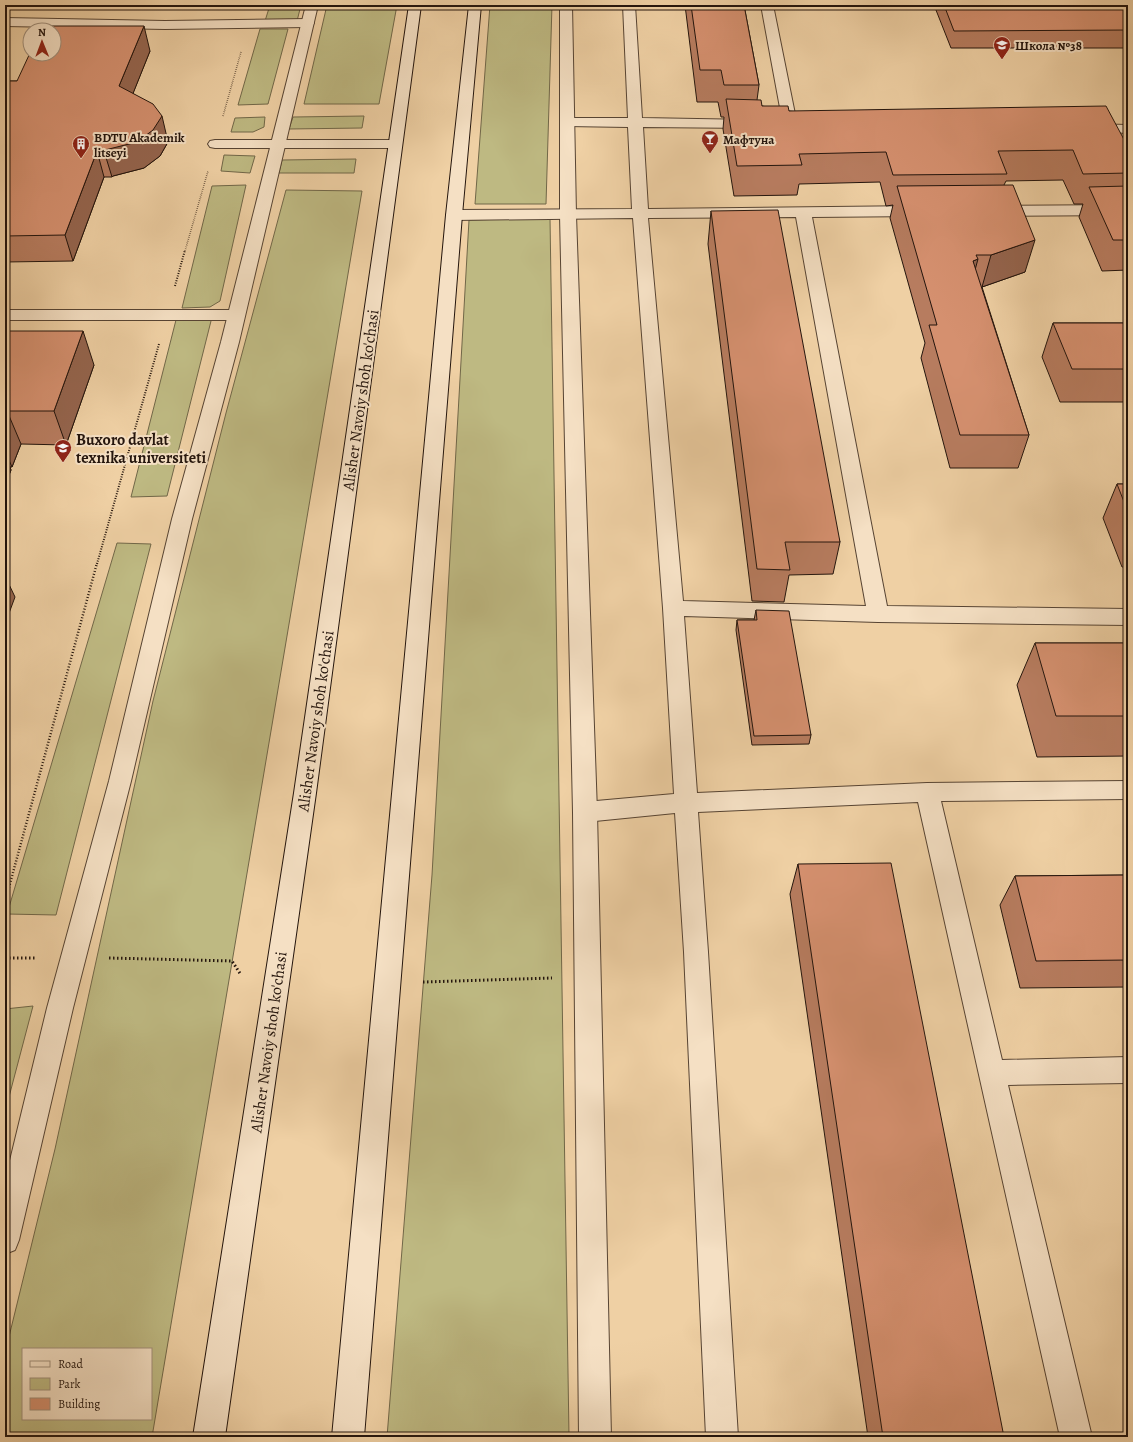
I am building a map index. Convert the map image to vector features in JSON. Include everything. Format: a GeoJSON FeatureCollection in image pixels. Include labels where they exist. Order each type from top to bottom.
{"type":"FeatureCollection","features":[{"type":"Feature","properties":{"kind":"main road"},"geometry":{"type":"LineString","coordinates":[[5,1240],[60,1008],[120,781],[182,520],[236,315],[312,5]]}},
{"type":"Feature","properties":{"kind":"main road","name":"Alisher Navoiy shoh ko'chasi"},"geometry":{"type":"LineString","coordinates":[[209,1437],[305,793],[394,144],[415,5]]}},
{"type":"Feature","properties":{"kind":"main road"},"geometry":{"type":"LineString","coordinates":[[348,1437],[454,215],[475,5]]}},
{"type":"Feature","properties":{"kind":"main road"},"geometry":{"type":"LineString","coordinates":[[566,5],[568,215],[584,812],[595,1437]]}},
{"type":"Feature","properties":{"kind":"main road"},"geometry":{"type":"LineString","coordinates":[[629,5],[640,213],[673,608],[696,952],[722,1437]]}},
{"type":"Feature","properties":{"kind":"main road"},"geometry":{"type":"LineString","coordinates":[[766,5],[790,124]]}},
{"type":"Feature","properties":{"kind":"main road"},"geometry":{"type":"LineString","coordinates":[[5,22],[165,26],[249,23],[307,23]]}},
{"type":"Feature","properties":{"kind":"main road"},"geometry":{"type":"LineString","coordinates":[[568,122],[806,124]]}},
{"type":"Feature","properties":{"kind":"main road"},"geometry":{"type":"LineString","coordinates":[[1074,128],[1128,129]]}},
{"type":"Feature","properties":{"kind":"main road"},"geometry":{"type":"LineString","coordinates":[[215,144],[394,144]]}},
{"type":"Feature","properties":{"kind":"main road"},"geometry":{"type":"LineString","coordinates":[[977,211],[1128,210]]}},
{"type":"Feature","properties":{"kind":"main road"},"geometry":{"type":"LineString","coordinates":[[454,215],[938,211]]}},
{"type":"Feature","properties":{"kind":"main road"},"geometry":{"type":"LineString","coordinates":[[803,212],[878,614]]}},
{"type":"Feature","properties":{"kind":"main road"},"geometry":{"type":"LineString","coordinates":[[5,315],[236,315]]}},
{"type":"Feature","properties":{"kind":"main road"},"geometry":{"type":"LineString","coordinates":[[673,608],[878,614],[1128,617]]}},
{"type":"Feature","properties":{"kind":"main road"},"geometry":{"type":"LineString","coordinates":[[584,812],[685,803],[928,792],[1128,790]]}},
{"type":"Feature","properties":{"kind":"main road"},"geometry":{"type":"LineString","coordinates":[[928,792],[1076,1437]]}},
{"type":"Feature","properties":{"kind":"main road"},"geometry":{"type":"LineString","coordinates":[[992,1073],[1128,1070]]}},
{"type":"Feature","properties":{"kind":"path"},"geometry":{"type":"LineString","coordinates":[[5,902],[97,563],[249,23]]}},
{"type":"Feature","properties":{"kind":"path"},"geometry":{"type":"LineString","coordinates":[[5,958],[232,961],[251,992],[274,996]]}},
{"type":"Feature","properties":{"kind":"path"},"geometry":{"type":"LineString","coordinates":[[387,986],[423,982],[587,976]]}},
{"type":"Feature","properties":{"kind":"green space"},"geometry":{"type":"Polygon","coordinates":[[[270,5],[301,5],[297,21],[265,21],[270,5]]]}},
{"type":"Feature","properties":{"kind":"green space"},"geometry":{"type":"Polygon","coordinates":[[[327,5],[397,5],[379,104],[304,104],[327,5]]]}},
{"type":"Feature","properties":{"kind":"green space"},"geometry":{"type":"Polygon","coordinates":[[[490,5],[552,5],[546,204],[475,204],[490,5]]]}},
{"type":"Feature","properties":{"kind":"green space"},"geometry":{"type":"Polygon","coordinates":[[[260,29],[288,29],[268,104],[238,105],[260,29]]]}},
{"type":"Feature","properties":{"kind":"green space"},"geometry":{"type":"Polygon","coordinates":[[[364,116],[362,128],[289,129],[293,117],[364,116]]]}},
{"type":"Feature","properties":{"kind":"green space"},"geometry":{"type":"Polygon","coordinates":[[[265,117],[264,127],[253,132],[231,132],[235,118],[265,117]]]}},
{"type":"Feature","properties":{"kind":"green space"},"geometry":{"type":"Polygon","coordinates":[[[224,155],[255,156],[250,173],[221,171],[224,155]]]}},
{"type":"Feature","properties":{"kind":"green space"},"geometry":{"type":"Polygon","coordinates":[[[356,159],[354,173],[279,173],[282,160],[356,159]]]}},
{"type":"Feature","properties":{"kind":"green space"},"geometry":{"type":"Polygon","coordinates":[[[246,185],[220,301],[210,307],[182,308],[212,186],[246,185]]]}},
{"type":"Feature","properties":{"kind":"green space"},"geometry":{"type":"Polygon","coordinates":[[[286,190],[362,191],[152,1437],[5,1437],[5,1353],[55,1149],[153,701],[226,413],[286,190]]]}},
{"type":"Feature","properties":{"kind":"green space"},"geometry":{"type":"Polygon","coordinates":[[[550,218],[569,1437],[387,1437],[432,875],[469,220],[550,218]]]}},
{"type":"Feature","properties":{"kind":"green space"},"geometry":{"type":"Polygon","coordinates":[[[177,316],[212,317],[167,496],[131,497],[177,316]]]}},
{"type":"Feature","properties":{"kind":"green space"},"geometry":{"type":"Polygon","coordinates":[[[117,543],[151,544],[56,915],[7,914],[117,543]]]}},
{"type":"Feature","properties":{"kind":"green space"},"geometry":{"type":"Polygon","coordinates":[[[33,1006],[5,1112],[5,1009],[33,1006]]]}},
{"type":"Feature","properties":{"kind":"building"},"geometry":{"type":"Polygon","coordinates":[[[691,5],[744,5],[759,85],[724,85],[721,70],[700,70],[691,5]]]}},
{"type":"Feature","properties":{"kind":"building"},"geometry":{"type":"Polygon","coordinates":[[[944,5],[1128,5],[1128,30],[954,31],[944,5]]]}},
{"type":"Feature","properties":{"kind":"building","name":"BDTU Akademik litseyi"},"geometry":{"type":"Polygon","coordinates":[[[62,26],[144,26],[119,86],[153,104],[162,116],[153,130],[137,142],[104,151],[97,151],[65,235],[5,236],[5,81],[17,81],[26,62],[62,62],[62,26]]]}},
{"type":"Feature","properties":{"kind":"building"},"geometry":{"type":"Polygon","coordinates":[[[726,99],[761,100],[762,106],[788,106],[789,111],[1106,106],[1128,147],[1128,173],[1083,174],[1073,150],[998,151],[1007,174],[893,175],[886,152],[799,154],[802,165],[737,166],[726,99]]]}},
{"type":"Feature","properties":{"kind":"building"},"geometry":{"type":"Polygon","coordinates":[[[1013,185],[1035,240],[991,255],[976,255],[978,259],[973,261],[1029,435],[960,435],[929,325],[937,325],[897,186],[1013,185]]]}},
{"type":"Feature","properties":{"kind":"building"},"geometry":{"type":"Polygon","coordinates":[[[1128,186],[1128,240],[1113,240],[1089,187],[1128,186]]]}},
{"type":"Feature","properties":{"kind":"building"},"geometry":{"type":"Polygon","coordinates":[[[778,210],[840,542],[785,542],[790,570],[757,569],[711,211],[778,210]]]}},
{"type":"Feature","properties":{"kind":"building"},"geometry":{"type":"Polygon","coordinates":[[[1053,323],[1128,323],[1128,369],[1072,369],[1053,323]]]}},
{"type":"Feature","properties":{"kind":"building"},"geometry":{"type":"Polygon","coordinates":[[[6,331],[83,331],[54,411],[7,411],[5,416],[6,331]]]}},
{"type":"Feature","properties":{"kind":"building"},"geometry":{"type":"Polygon","coordinates":[[[1117,484],[1128,484],[1128,512],[1117,484]]]}},
{"type":"Feature","properties":{"kind":"building"},"geometry":{"type":"Polygon","coordinates":[[[756,610],[789,611],[811,735],[754,736],[737,620],[757,620],[756,610]]]}},
{"type":"Feature","properties":{"kind":"building"},"geometry":{"type":"Polygon","coordinates":[[[1035,643],[1128,643],[1128,716],[1056,716],[1035,643]]]}},
{"type":"Feature","properties":{"kind":"building"},"geometry":{"type":"Polygon","coordinates":[[[891,863],[1004,1437],[883,1437],[798,864],[891,863]]]}},
{"type":"Feature","properties":{"kind":"building"},"geometry":{"type":"Polygon","coordinates":[[[1128,875],[1128,960],[1036,961],[1015,876],[1128,875]]]}},
{"type":"Feature","properties":{"kind":"place","name":"Школа №38"},"geometry":{"type":"Point","coordinates":[1002,60]}},
{"type":"Feature","properties":{"kind":"place","name":"Мафтуна"},"geometry":{"type":"Point","coordinates":[710,154]}},
{"type":"Feature","properties":{"kind":"place","name":"BDTU Akademik litseyi"},"geometry":{"type":"Point","coordinates":[81,159]}},
{"type":"Feature","properties":{"kind":"place","name":"Buxoro davlat texnika universiteti"},"geometry":{"type":"Point","coordinates":[63,463]}}]}
